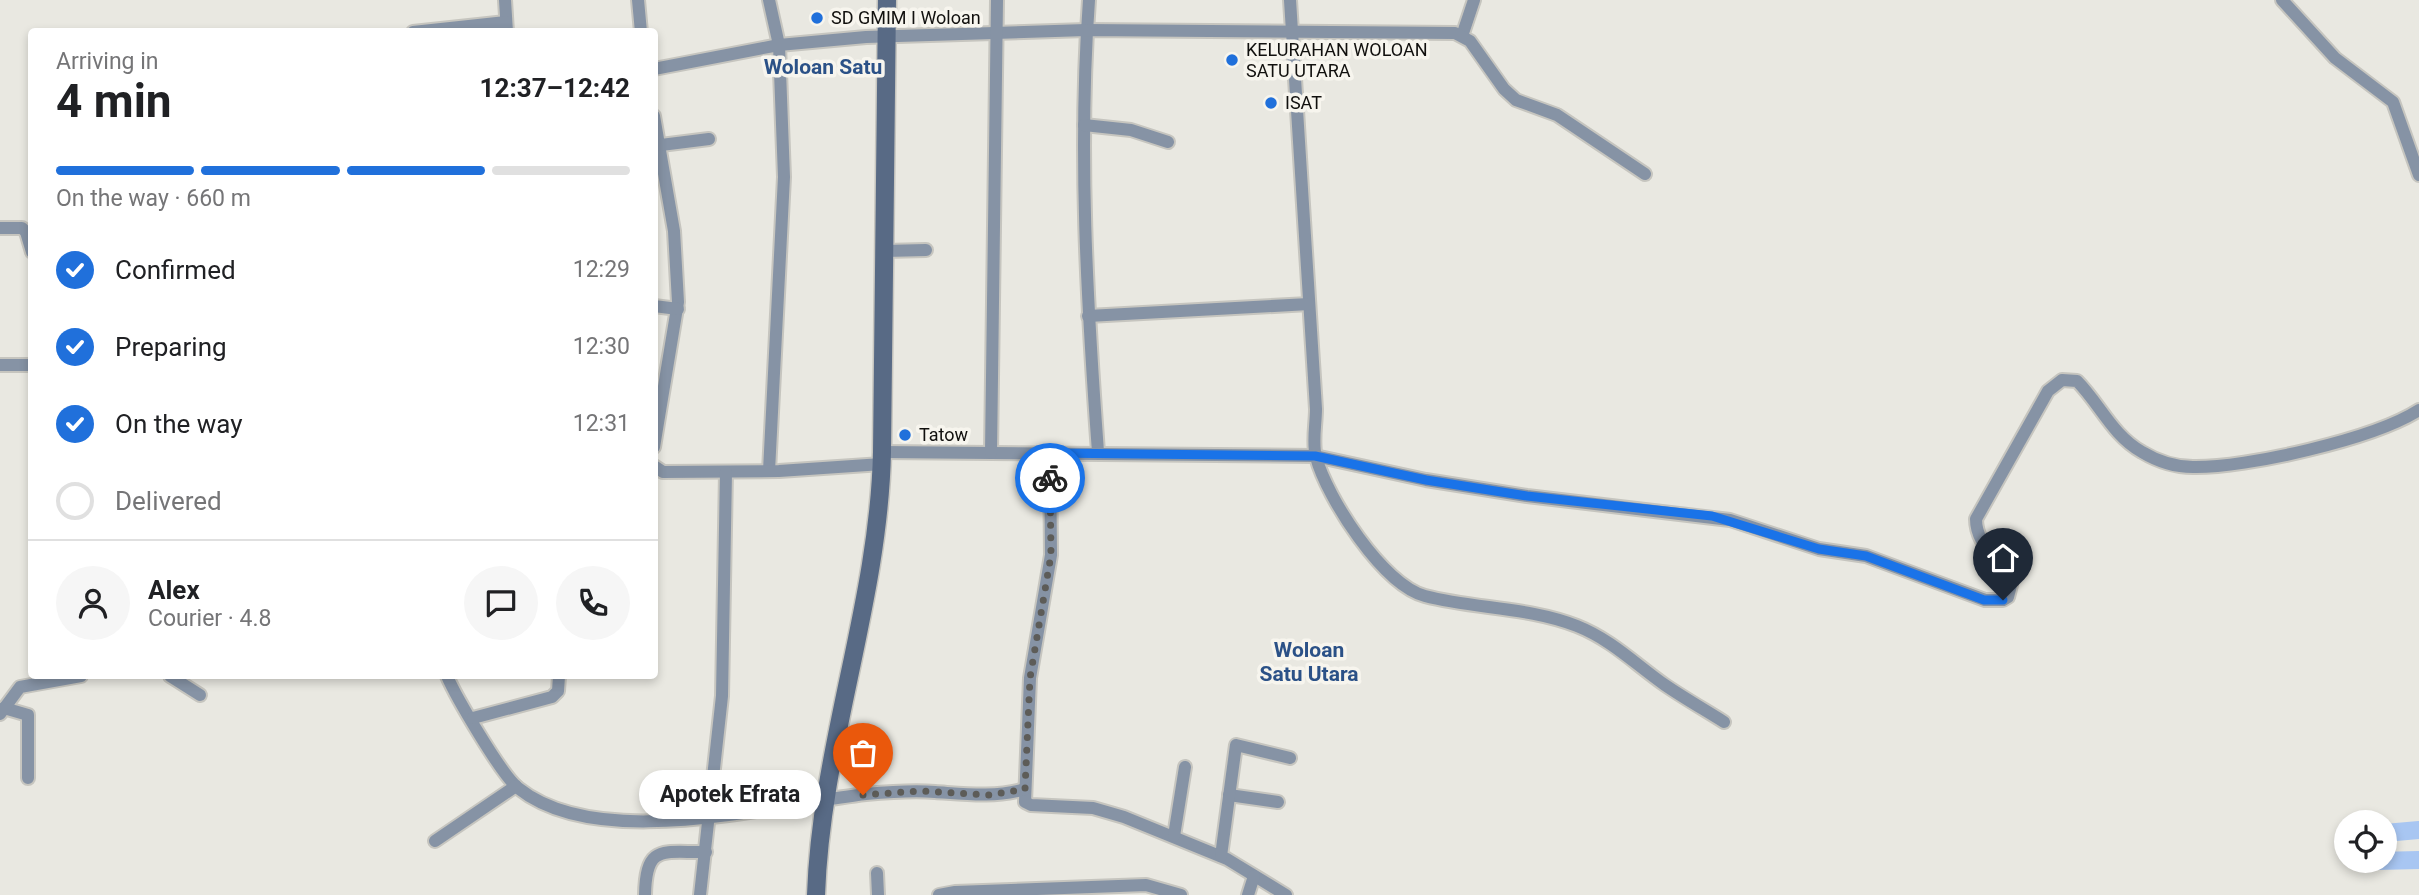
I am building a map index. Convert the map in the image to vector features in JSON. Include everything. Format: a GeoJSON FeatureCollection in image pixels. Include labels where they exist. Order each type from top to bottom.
{"type":"FeatureCollection","features":[{"type":"Feature","properties":{"kind":"main road"},"geometry":{"type":"LineString","coordinates":[[816,895],[827,798],[876,537],[882,458],[887,0]]}},
{"type":"Feature","properties":{"kind":"street"},"geometry":{"type":"LineString","coordinates":[[488,28],[507,27],[505,0]]}},
{"type":"Feature","properties":{"kind":"street"},"geometry":{"type":"LineString","coordinates":[[638,0],[641,28]]}},
{"type":"Feature","properties":{"kind":"street"},"geometry":{"type":"LineString","coordinates":[[769,0],[779,45],[784,177],[769,471]]}},
{"type":"Feature","properties":{"kind":"street"},"geometry":{"type":"LineString","coordinates":[[991,453],[997,0]]}},
{"type":"Feature","properties":{"kind":"street"},"geometry":{"type":"LineString","coordinates":[[1089,0],[1084,125],[1088,317],[1098,452]]}},
{"type":"Feature","properties":{"kind":"street"},"geometry":{"type":"LineString","coordinates":[[1290,0],[1316,409],[1315,456],[1330,489],[1366,547],[1385,571],[1402,584],[1423,596],[1525,613],[1573,625],[1602,636],[1664,684],[1724,722]]}},
{"type":"Feature","properties":{"kind":"street"},"geometry":{"type":"LineString","coordinates":[[1462,36],[1474,0]]}},
{"type":"Feature","properties":{"kind":"street"},"geometry":{"type":"LineString","coordinates":[[2282,0],[2335,58],[2396,106],[2419,175]]}},
{"type":"Feature","properties":{"kind":"street"},"geometry":{"type":"LineString","coordinates":[[658,68],[779,45],[888,36],[1086,30],[1455,33],[1470,41],[1504,89],[1516,100],[1557,114],[1645,174]]}},
{"type":"Feature","properties":{"kind":"street"},"geometry":{"type":"LineString","coordinates":[[1084,125],[1121,128],[1168,142]]}},
{"type":"Feature","properties":{"kind":"street"},"geometry":{"type":"LineString","coordinates":[[658,133],[677,258],[678,309],[658,424]]}},
{"type":"Feature","properties":{"kind":"street"},"geometry":{"type":"LineString","coordinates":[[661,145],[709,139]]}},
{"type":"Feature","properties":{"kind":"street"},"geometry":{"type":"LineString","coordinates":[[0,228],[22,228],[28,239]]}},
{"type":"Feature","properties":{"kind":"street"},"geometry":{"type":"LineString","coordinates":[[885,251],[926,250]]}},
{"type":"Feature","properties":{"kind":"street"},"geometry":{"type":"LineString","coordinates":[[1088,317],[1309,304]]}},
{"type":"Feature","properties":{"kind":"street"},"geometry":{"type":"LineString","coordinates":[[658,306],[678,309]]}},
{"type":"Feature","properties":{"kind":"street"},"geometry":{"type":"LineString","coordinates":[[0,365],[28,365]]}},
{"type":"Feature","properties":{"kind":"street"},"geometry":{"type":"LineString","coordinates":[[658,469],[663,472],[769,471],[882,458],[991,453],[1315,456],[1426,480],[1527,496],[1730,520],[1819,549],[1866,556],[1946,589],[1996,601],[2008,597],[2011,585],[2008,576],[1981,542],[1976,519],[2048,391],[2062,380],[2077,382],[2107,421],[2142,452],[2168,463],[2191,467],[2248,463],[2316,446],[2393,425],[2419,410]]}},
{"type":"Feature","properties":{"kind":"street"},"geometry":{"type":"LineString","coordinates":[[1050,453],[1051,555],[1030,678],[1025,802],[1031,805],[1093,808],[1174,836],[1221,856],[1286,895]]}},
{"type":"Feature","properties":{"kind":"street"},"geometry":{"type":"LineString","coordinates":[[700,895],[722,696],[726,472]]}},
{"type":"Feature","properties":{"kind":"street"},"geometry":{"type":"LineString","coordinates":[[28,778],[28,715],[2,711],[20,687],[64,679]]}},
{"type":"Feature","properties":{"kind":"street"},"geometry":{"type":"LineString","coordinates":[[175,679],[200,695]]}},
{"type":"Feature","properties":{"kind":"street"},"geometry":{"type":"LineString","coordinates":[[449,679],[504,772],[516,786],[541,803],[600,820],[710,817],[779,809],[827,798],[920,791],[989,795],[1025,789]]}},
{"type":"Feature","properties":{"kind":"street"},"geometry":{"type":"LineString","coordinates":[[473,718],[552,697],[558,691],[559,679]]}},
{"type":"Feature","properties":{"kind":"street"},"geometry":{"type":"LineString","coordinates":[[1221,856],[1236,745],[1290,758]]}},
{"type":"Feature","properties":{"kind":"street"},"geometry":{"type":"LineString","coordinates":[[1174,836],[1185,767]]}},
{"type":"Feature","properties":{"kind":"street"},"geometry":{"type":"LineString","coordinates":[[435,841],[516,786]]}},
{"type":"Feature","properties":{"kind":"street"},"geometry":{"type":"LineString","coordinates":[[1230,795],[1278,803]]}},
{"type":"Feature","properties":{"kind":"street"},"geometry":{"type":"LineString","coordinates":[[645,895],[645,873],[649,861],[658,854],[706,852]]}},
{"type":"Feature","properties":{"kind":"street"},"geometry":{"type":"LineString","coordinates":[[877,873],[878,895]]}},
{"type":"Feature","properties":{"kind":"street"},"geometry":{"type":"LineString","coordinates":[[1248,895],[1254,876]]}},
{"type":"Feature","properties":{"kind":"street"},"geometry":{"type":"LineString","coordinates":[[939,895],[1146,885],[1181,895]]}},
{"type":"Feature","properties":{"kind":"waterway"},"geometry":{"type":"LineString","coordinates":[[2397,832],[2419,830]]}},
{"type":"Feature","properties":{"kind":"waterway"},"geometry":{"type":"LineString","coordinates":[[2397,861],[2419,860]]}},
{"type":"Feature","properties":{"kind":"way so far"},"geometry":{"type":"LineString","coordinates":[[863,795],[920,791],[989,795],[1025,789],[1030,678],[1051,555],[1050,478]]}},
{"type":"Feature","properties":{"kind":"place","name":"SD GMIM I Woloan"},"geometry":{"type":"Point","coordinates":[817,18]}},
{"type":"Feature","properties":{"kind":"place","name":"KELURAHAN WOLOAN SATU UTARA"},"geometry":{"type":"Point","coordinates":[1232,60]}},
{"type":"Feature","properties":{"kind":"place","name":"ISAT"},"geometry":{"type":"Point","coordinates":[1271,103]}},
{"type":"Feature","properties":{"kind":"place","name":"Tatow"},"geometry":{"type":"Point","coordinates":[905,435]}},
{"type":"Feature","properties":{"kind":"place","name":"Apotek Efrata"},"geometry":{"type":"Point","coordinates":[863,795]}},
{"type":"Feature","properties":{"kind":"district","name":"Woloan Satu"},"geometry":{"type":"Point","coordinates":[823,67]}},
{"type":"Feature","properties":{"kind":"district","name":"Woloan Satu Utara"},"geometry":{"type":"Point","coordinates":[1309,662]}},
{"type":"Feature","properties":{"kind":"route"},"geometry":{"type":"LineString","coordinates":[[1050,478],[1050,453],[1315,456],[1426,480],[1527,496],[1712,516],[1819,549],[1866,556],[1946,589],[1984,600],[2003,600]]}}]}
